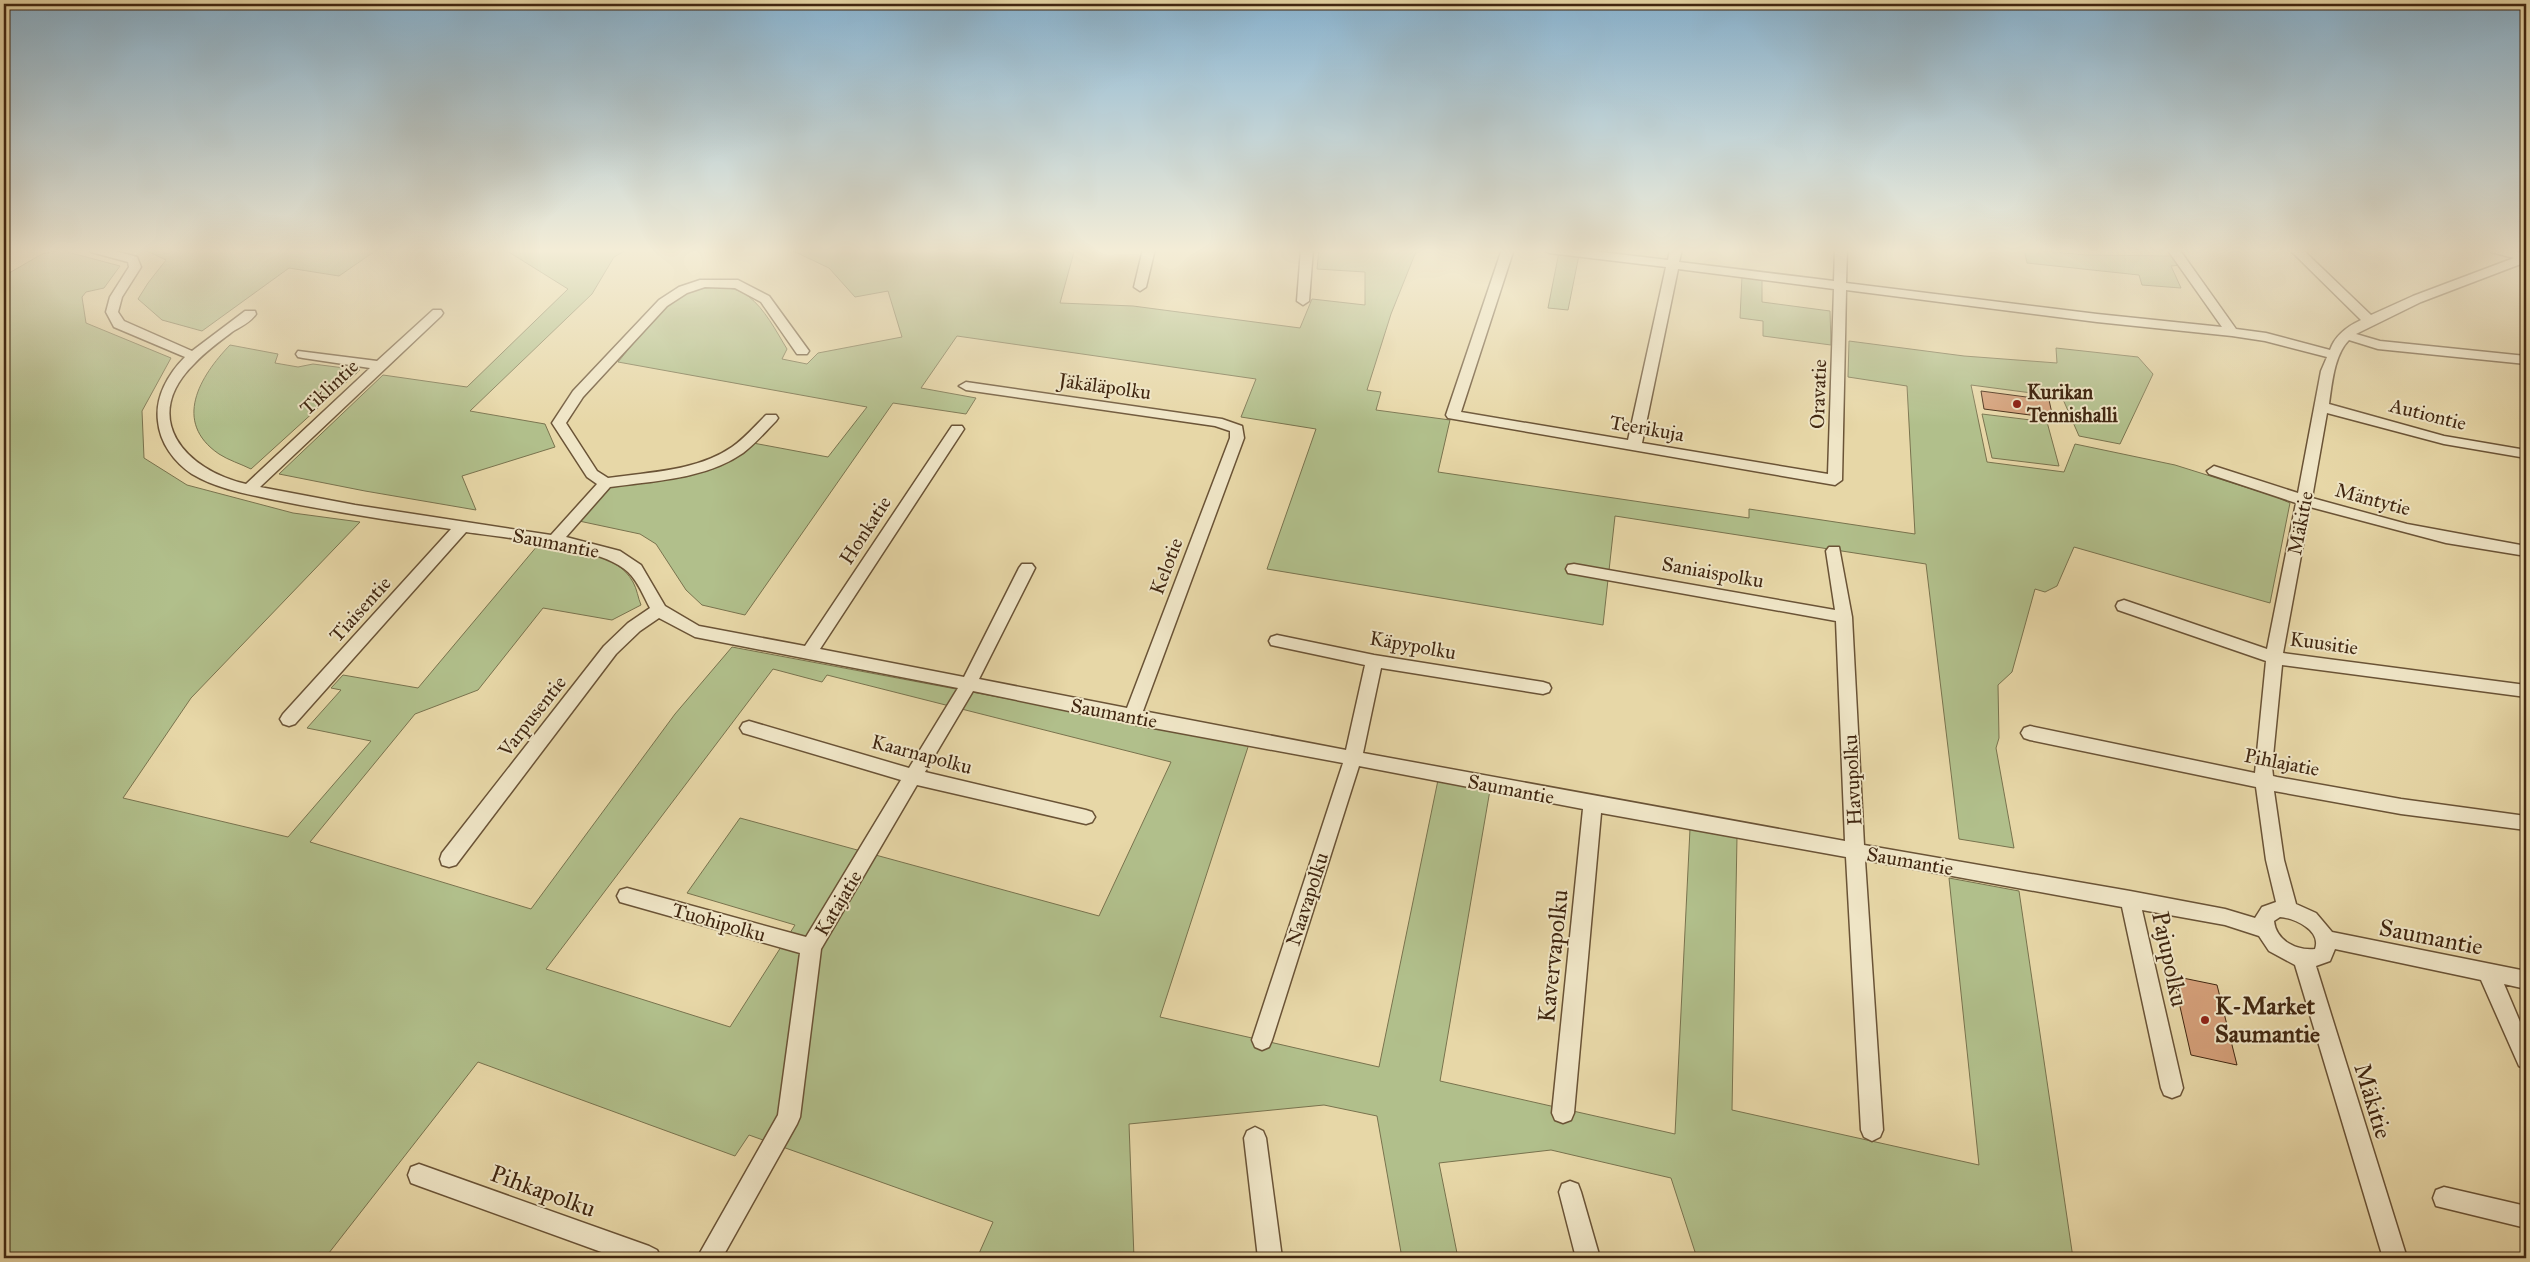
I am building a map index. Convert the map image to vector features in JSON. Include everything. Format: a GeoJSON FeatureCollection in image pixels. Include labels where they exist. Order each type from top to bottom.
{"type":"FeatureCollection","features":[{"type":"Feature","properties":{"kind":"street"},"geometry":{"type":"LineString","coordinates":[[113,308],[112,312],[119,324],[193,356]]}},
{"type":"Feature","properties":{"kind":"street"},"geometry":{"type":"LineString","coordinates":[[606,483],[592,474],[559,423],[578,394],[658,308]]}},
{"type":"Feature","properties":{"kind":"street"},"geometry":{"type":"LineString","coordinates":[[771,308],[802,351]]}},
{"type":"Feature","properties":{"kind":"street","name":"Teerikuja"},"geometry":{"type":"LineString","coordinates":[[1488,308],[1453,415],[1835,480]]}},
{"type":"Feature","properties":{"kind":"street"},"geometry":{"type":"LineString","coordinates":[[1634,446],[1665,308]]}},
{"type":"Feature","properties":{"kind":"street","name":"Oravatie"},"geometry":{"type":"LineString","coordinates":[[1835,480],[1840,308]]}},
{"type":"Feature","properties":{"kind":"street"},"geometry":{"type":"LineString","coordinates":[[2016,308],[2160,326],[2232,332],[2266,338],[2333,355]]}},
{"type":"Feature","properties":{"kind":"street"},"geometry":{"type":"LineString","coordinates":[[2216,308],[2232,332]]}},
{"type":"Feature","properties":{"kind":"street"},"geometry":{"type":"LineString","coordinates":[[2356,308],[2369,320]]}},
{"type":"Feature","properties":{"kind":"street","name":"Mäkitie"},"geometry":{"type":"LineString","coordinates":[[2288,910],[2275,860],[2263,767],[2274,658],[2333,355],[2347,335],[2369,320],[2397,308]]}},
{"type":"Feature","properties":{"kind":"street","name":"Tiklintie"},"geometry":{"type":"LineString","coordinates":[[249,489],[437,313]]}},
{"type":"Feature","properties":{"kind":"street","name":"Saumantie"},"geometry":{"type":"LineString","coordinates":[[250,314],[193,356],[177,376],[166,400],[164,422],[171,445],[187,463],[210,476],[249,489],[333,508],[581,545],[615,555],[635,569],[659,610],[695,631],[1132,717],[1593,804],[1855,852],[2225,916],[2266,930]]}},
{"type":"Feature","properties":{"kind":"street"},"geometry":{"type":"LineString","coordinates":[[2347,335],[2378,345],[2526,360]]}},
{"type":"Feature","properties":{"kind":"street"},"geometry":{"type":"LineString","coordinates":[[303,354],[380,366]]}},
{"type":"Feature","properties":{"kind":"street","name":"Jäkäläpolku"},"geometry":{"type":"LineString","coordinates":[[966,386],[1217,422],[1237,429]]}},
{"type":"Feature","properties":{"kind":"street","name":"Autiontie"},"geometry":{"type":"LineString","coordinates":[[2322,406],[2444,440],[2526,454]]}},
{"type":"Feature","properties":{"kind":"street"},"geometry":{"type":"LineString","coordinates":[[554,541],[606,483],[666,474],[710,463],[736,450],[771,418]]}},
{"type":"Feature","properties":{"kind":"street","name":"Honkatie"},"geometry":{"type":"LineString","coordinates":[[808,654],[957,429]]}},
{"type":"Feature","properties":{"kind":"street","name":"Kelotie"},"geometry":{"type":"LineString","coordinates":[[1132,717],[1237,438],[1237,429]]}},
{"type":"Feature","properties":{"kind":"street","name":"Mäntytie"},"geometry":{"type":"LineString","coordinates":[[2214,471],[2304,501],[2399,528],[2526,551]]}},
{"type":"Feature","properties":{"kind":"street","name":"Tiaisentie"},"geometry":{"type":"LineString","coordinates":[[289,720],[463,526]]}},
{"type":"Feature","properties":{"kind":"street","name":"Havupolku"},"geometry":{"type":"LineString","coordinates":[[1834,551],[1844,617],[1855,852],[1872,1130]]}},
{"type":"Feature","properties":{"kind":"street","name":"Katajatie"},"geometry":{"type":"LineString","coordinates":[[709,1258],[789,1117],[811,947],[968,685],[1027,568]]}},
{"type":"Feature","properties":{"kind":"street","name":"Saniaispolku"},"geometry":{"type":"LineString","coordinates":[[1574,569],[1844,617]]}},
{"type":"Feature","properties":{"kind":"street","name":"Kuusitie"},"geometry":{"type":"LineString","coordinates":[[2124,606],[2274,658],[2526,691]]}},
{"type":"Feature","properties":{"kind":"street","name":"Varpusentie"},"geometry":{"type":"LineString","coordinates":[[448,859],[610,650],[634,627],[659,610]]}},
{"type":"Feature","properties":{"kind":"street","name":"Käpypolku"},"geometry":{"type":"LineString","coordinates":[[1277,641],[1374,661],[1543,688]]}},
{"type":"Feature","properties":{"kind":"street","name":"Naavapolku"},"geometry":{"type":"LineString","coordinates":[[1262,1040],[1353,758],[1374,661]]}},
{"type":"Feature","properties":{"kind":"street","name":"Kaarnapolku"},"geometry":{"type":"LineString","coordinates":[[750,728],[914,777],[1086,818]]}},
{"type":"Feature","properties":{"kind":"street","name":"Pihlajatie"},"geometry":{"type":"LineString","coordinates":[[2030,733],[2264,782],[2438,814],[2526,824]]}},
{"type":"Feature","properties":{"kind":"street","name":"Kavervapolku"},"geometry":{"type":"LineString","coordinates":[[1563,1113],[1593,804]]}},
{"type":"Feature","properties":{"kind":"street","name":"Tuohipolku"},"geometry":{"type":"LineString","coordinates":[[627,896],[811,947]]}},
{"type":"Feature","properties":{"kind":"street","name":"Pajupolku"},"geometry":{"type":"LineString","coordinates":[[2130,899],[2172,1088]]}},
{"type":"Feature","properties":{"kind":"street"},"geometry":{"type":"LineString","coordinates":[[2277,910],[2288,910],[2312,920],[2326,939],[2327,946],[2323,954],[2317,958],[2303,958],[2282,948],[2266,930],[2264,921],[2268,913],[2277,910]]}},
{"type":"Feature","properties":{"kind":"street","name":"Saumantie"},"geometry":{"type":"LineString","coordinates":[[2326,939],[2489,974],[2526,980]]}},
{"type":"Feature","properties":{"kind":"street","name":"Mäkitie"},"geometry":{"type":"LineString","coordinates":[[2303,958],[2395,1258]]}},
{"type":"Feature","properties":{"kind":"street"},"geometry":{"type":"LineString","coordinates":[[2489,974],[2526,1059]]}},
{"type":"Feature","properties":{"kind":"street"},"geometry":{"type":"LineString","coordinates":[[1255,1138],[1270,1258]]}},
{"type":"Feature","properties":{"kind":"street","name":"Pihkapolku"},"geometry":{"type":"LineString","coordinates":[[419,1175],[649,1258]]}},
{"type":"Feature","properties":{"kind":"street"},"geometry":{"type":"LineString","coordinates":[[1570,1192],[1588,1258]]}},
{"type":"Feature","properties":{"kind":"street"},"geometry":{"type":"LineString","coordinates":[[2444,1198],[2526,1218]]}},
{"type":"Feature","properties":{"kind":"green space"},"geometry":{"type":"Polygon","coordinates":[[[4,308],[84,308],[86,323],[171,358],[142,411],[144,458],[187,485],[293,513],[360,522],[191,698],[123,798],[288,837],[371,741],[307,728],[341,690],[331,688],[343,675],[418,688],[538,545],[577,551],[603,558],[625,572],[633,582],[641,605],[612,620],[543,608],[478,690],[415,714],[310,842],[531,909],[675,714],[732,647],[1249,744],[1160,1017],[1379,1067],[1438,780],[1490,790],[1440,1081],[1675,1134],[1690,829],[1737,837],[1732,1110],[1979,1165],[1949,878],[2019,891],[2073,1258],[1697,1258],[1671,1178],[1551,1150],[1439,1163],[1458,1258],[1402,1258],[1377,1116],[1324,1105],[1129,1124],[1134,1258],[977,1258],[993,1222],[749,1135],[735,1156],[478,1062],[325,1258],[4,1258],[4,308]],[[773,669],[546,969],[730,1027],[795,925],[687,893],[740,818],[1099,916],[1171,762],[827,675],[822,682],[773,669]]]}},
{"type":"Feature","properties":{"kind":"green space"},"geometry":{"type":"Polygon","coordinates":[[[148,308],[234,308],[202,331],[162,320],[148,308]]]}},
{"type":"Feature","properties":{"kind":"green space"},"geometry":{"type":"Polygon","coordinates":[[[549,308],[578,308],[470,411],[545,424],[555,447],[462,476],[476,510],[279,474],[383,375],[467,387],[549,308]]]}},
{"type":"Feature","properties":{"kind":"green space"},"geometry":{"type":"Polygon","coordinates":[[[664,308],[761,308],[787,349],[782,359],[807,364],[818,353],[902,337],[893,308],[1147,308],[1300,328],[1308,308],[1393,308],[1367,390],[1381,392],[1376,410],[1450,420],[1438,472],[1749,518],[1749,509],[1915,534],[1907,386],[1848,377],[1849,341],[1964,356],[2057,363],[2056,348],[2138,357],[2153,374],[2120,444],[2079,436],[2062,397],[1971,385],[1987,462],[2064,472],[2075,444],[2175,465],[2274,496],[2290,503],[2270,603],[2074,547],[2057,586],[2045,592],[2035,589],[2012,672],[1998,685],[1999,738],[1996,748],[2014,848],[1959,839],[1926,564],[1615,516],[1603,625],[1267,569],[1316,429],[1241,417],[1256,379],[957,336],[921,388],[976,398],[966,414],[893,403],[745,615],[702,605],[686,590],[656,544],[640,534],[579,521],[609,486],[713,469],[743,453],[753,443],[828,457],[867,407],[618,362],[664,308]]]}},
{"type":"Feature","properties":{"kind":"green space"},"geometry":{"type":"Polygon","coordinates":[[[1548,308],[1568,308],[1568,310],[1548,308]]]}},
{"type":"Feature","properties":{"kind":"green space"},"geometry":{"type":"Polygon","coordinates":[[[1740,308],[1807,308],[1830,311],[1831,345],[1763,336],[1763,321],[1740,318],[1740,308]]]}},
{"type":"Feature","properties":{"kind":"green space"},"geometry":{"type":"Polygon","coordinates":[[[230,345],[278,354],[275,363],[298,367],[313,364],[360,370],[251,469],[219,454],[205,441],[197,428],[194,414],[196,399],[201,385],[219,357],[230,345]]]}},
{"type":"Feature","properties":{"kind":"green space"},"geometry":{"type":"Polygon","coordinates":[[[1982,414],[2047,422],[2059,466],[1992,458],[1982,414]]]}},
{"type":"Feature","properties":{"kind":"building","name":"Kurikan Tennishalli"},"geometry":{"type":"Polygon","coordinates":[[[1981,391],[2049,400],[2053,418],[1984,409],[1981,391]]]}},
{"type":"Feature","properties":{"kind":"building","name":"K-Market Saumantie"},"geometry":{"type":"Polygon","coordinates":[[[2173,976],[2217,985],[2237,1065],[2191,1055],[2173,976]]]}},
{"type":"Feature","properties":{"kind":"place","name":"Kurikan Tennishalli"},"geometry":{"type":"Point","coordinates":[2017,404]}},
{"type":"Feature","properties":{"kind":"place","name":"K-Market Saumantie"},"geometry":{"type":"Point","coordinates":[2205,1020]}}]}
